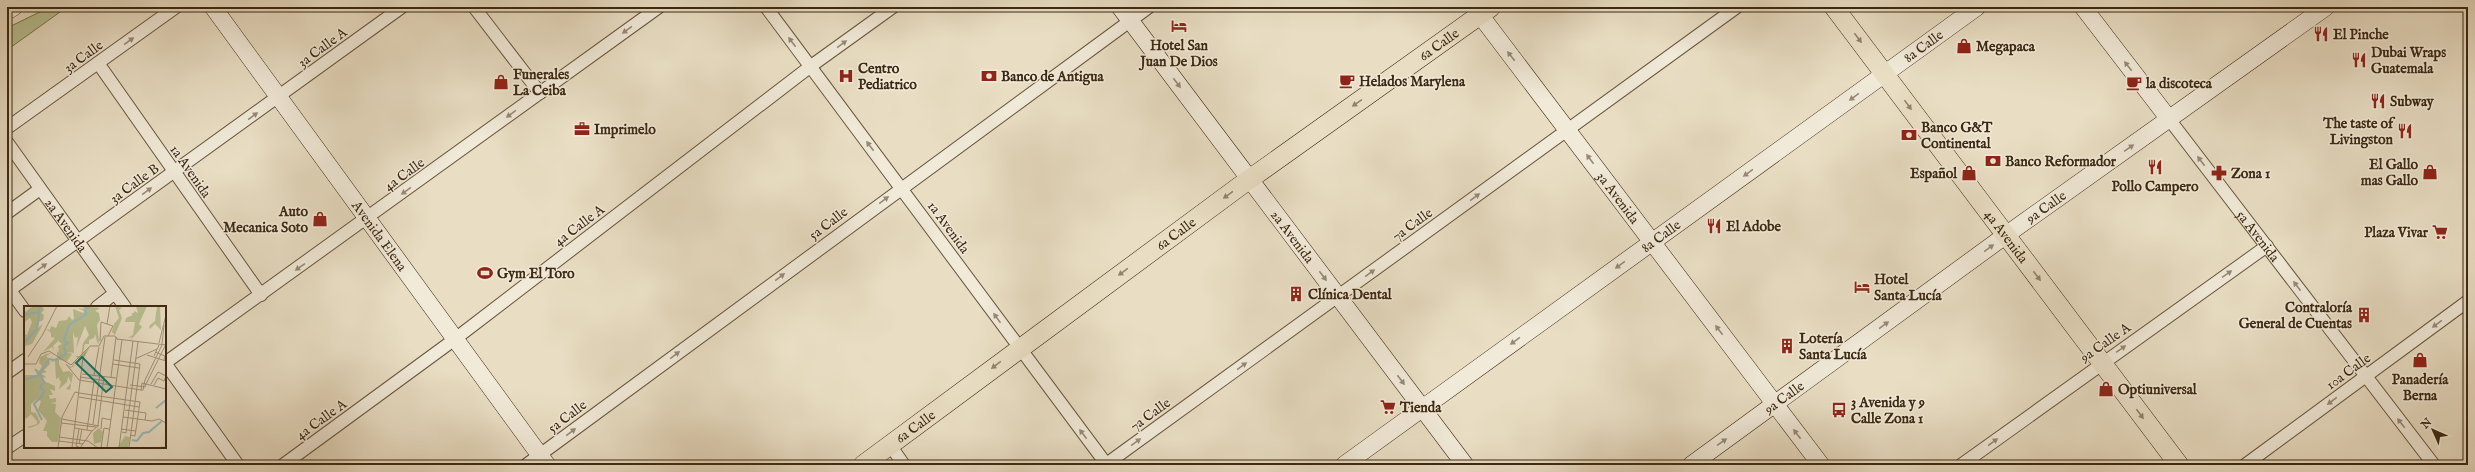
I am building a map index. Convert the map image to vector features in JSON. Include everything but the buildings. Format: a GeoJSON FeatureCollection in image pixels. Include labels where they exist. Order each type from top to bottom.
{"type":"FeatureCollection","features":[{"type":"Feature","properties":{"kind":"main road"},"geometry":{"type":"LineString","coordinates":[[7,10],[14,7]]}},
{"type":"Feature","properties":{"kind":"main road","name":"Avenida Elena"},"geometry":{"type":"LineString","coordinates":[[213,7],[543,460]]}},
{"type":"Feature","properties":{"kind":"main road","name":"2a Avenida"},"geometry":{"type":"LineString","coordinates":[[1120,7],[1465,465]]}},
{"type":"Feature","properties":{"kind":"main road","name":"4a Avenida"},"geometry":{"type":"LineString","coordinates":[[1834,7],[2179,465]]}},
{"type":"Feature","properties":{"kind":"main road","name":"8a Calle"},"geometry":{"type":"LineString","coordinates":[[1344,465],[1978,7]]}},
{"type":"Feature","properties":{"kind":"main road","name":"5a Avenida"},"geometry":{"type":"LineString","coordinates":[[2083,7],[2169,119]]}},
{"type":"Feature","properties":{"kind":"main road","name":"9a Calle"},"geometry":{"type":"LineString","coordinates":[[1691,465],[2006,235],[2326,7]]}},
{"type":"Feature","properties":{"kind":"main road","name":"3a Avenida"},"geometry":{"type":"LineString","coordinates":[[1481,10],[1568,130],[1821,465]]}},
{"type":"Feature","properties":{"kind":"main road","name":"6a Calle"},"geometry":{"type":"LineString","coordinates":[[863,465],[1019,348],[1481,10]]}},
{"type":"Feature","properties":{"kind":"street","name":"3a Calle"},"geometry":{"type":"LineString","coordinates":[[7,128],[176,7]]}},
{"type":"Feature","properties":{"kind":"street","name":"3a Calle A"},"geometry":{"type":"LineString","coordinates":[[278,97],[402,7]]}},
{"type":"Feature","properties":{"kind":"street"},"geometry":{"type":"LineString","coordinates":[[474,7],[540,93]]}},
{"type":"Feature","properties":{"kind":"street","name":"4a Calle"},"geometry":{"type":"LineString","coordinates":[[166,362],[659,7]]}},
{"type":"Feature","properties":{"kind":"street","name":"1a Avenida"},"geometry":{"type":"LineString","coordinates":[[766,7],[1106,465]]}},
{"type":"Feature","properties":{"kind":"street","name":"4a Calle A"},"geometry":{"type":"LineString","coordinates":[[283,465],[455,339],[811,66],[893,7]]}},
{"type":"Feature","properties":{"kind":"street","name":"5a Calle"},"geometry":{"type":"LineString","coordinates":[[526,465],[543,460],[901,188],[1149,7]]}},
{"type":"Feature","properties":{"kind":"street","name":"7a Calle"},"geometry":{"type":"LineString","coordinates":[[1106,465],[1737,7]]}},
{"type":"Feature","properties":{"kind":"street","name":"1a Avenida"},"geometry":{"type":"LineString","coordinates":[[98,63],[261,294]]}},
{"type":"Feature","properties":{"kind":"street","name":"3a Calle B"},"geometry":{"type":"LineString","coordinates":[[8,289],[78,242],[278,97]]}},
{"type":"Feature","properties":{"kind":"street","name":"5a Avenida"},"geometry":{"type":"LineString","coordinates":[[2169,119],[2434,465]]}},
{"type":"Feature","properties":{"kind":"street","name":"2a Avenida"},"geometry":{"type":"LineString","coordinates":[[7,142],[124,306]]}},
{"type":"Feature","properties":{"kind":"street"},"geometry":{"type":"LineString","coordinates":[[7,212],[40,189]]}},
{"type":"Feature","properties":{"kind":"street","name":"9a Calle A"},"geometry":{"type":"LineString","coordinates":[[1961,465],[2101,363],[2267,246]]}},
{"type":"Feature","properties":{"kind":"street"},"geometry":{"type":"LineString","coordinates":[[8,289],[24,310]]}},
{"type":"Feature","properties":{"kind":"street"},"geometry":{"type":"LineString","coordinates":[[98,306],[115,293]]}},
{"type":"Feature","properties":{"kind":"street","name":"10a Calle"},"geometry":{"type":"LineString","coordinates":[[2246,465],[2468,301]]}},
{"type":"Feature","properties":{"kind":"street"},"geometry":{"type":"LineString","coordinates":[[7,373],[24,361]]}},
{"type":"Feature","properties":{"kind":"street"},"geometry":{"type":"LineString","coordinates":[[166,364],[238,465]]}},
{"type":"Feature","properties":{"kind":"street"},"geometry":{"type":"LineString","coordinates":[[7,448],[24,437]]}},
{"type":"Feature","properties":{"kind":"street"},"geometry":{"type":"LineString","coordinates":[[890,445],[904,465]]}},
{"type":"Feature","properties":{"kind":"green space"},"geometry":{"type":"Polygon","coordinates":[[[50,7],[67,7],[7,50],[7,28],[50,7]]]}},
{"type":"Feature","properties":{"kind":"place","name":"Hotel San Juan De Dios"},"geometry":{"type":"Point","coordinates":[1179,26]}},
{"type":"Feature","properties":{"kind":"place","name":"El Pinche"},"geometry":{"type":"Point","coordinates":[2321,34]}},
{"type":"Feature","properties":{"kind":"place","name":"Megapaca"},"geometry":{"type":"Point","coordinates":[1964,46]}},
{"type":"Feature","properties":{"kind":"place","name":"Dubai Wraps Guatemala"},"geometry":{"type":"Point","coordinates":[2359,60]}},
{"type":"Feature","properties":{"kind":"place","name":"Centro Pediatrico"},"geometry":{"type":"Point","coordinates":[846,76]}},
{"type":"Feature","properties":{"kind":"place","name":"Banco de Antigua"},"geometry":{"type":"Point","coordinates":[989,76]}},
{"type":"Feature","properties":{"kind":"place","name":"Helados Marylena"},"geometry":{"type":"Point","coordinates":[1347,81]}},
{"type":"Feature","properties":{"kind":"place","name":"Funerales La Ceiba"},"geometry":{"type":"Point","coordinates":[501,82]}},
{"type":"Feature","properties":{"kind":"place","name":"la discoteca"},"geometry":{"type":"Point","coordinates":[2134,83]}},
{"type":"Feature","properties":{"kind":"place","name":"Subway"},"geometry":{"type":"Point","coordinates":[2378,101]}},
{"type":"Feature","properties":{"kind":"place","name":"Imprimelo"},"geometry":{"type":"Point","coordinates":[582,129]}},
{"type":"Feature","properties":{"kind":"place","name":"The taste of Livingston"},"geometry":{"type":"Point","coordinates":[2405,131]}},
{"type":"Feature","properties":{"kind":"place","name":"Banco G&T Continental"},"geometry":{"type":"Point","coordinates":[1909,135]}},
{"type":"Feature","properties":{"kind":"place","name":"Banco Reformador"},"geometry":{"type":"Point","coordinates":[1993,161]}},
{"type":"Feature","properties":{"kind":"place","name":"Pollo Campero"},"geometry":{"type":"Point","coordinates":[2155,167]}},
{"type":"Feature","properties":{"kind":"place","name":"El Gallo mas Gallo"},"geometry":{"type":"Point","coordinates":[2430,172]}},
{"type":"Feature","properties":{"kind":"place","name":"Español"},"geometry":{"type":"Point","coordinates":[1969,173]}},
{"type":"Feature","properties":{"kind":"place","name":"Zona 1"},"geometry":{"type":"Point","coordinates":[2219,173]}},
{"type":"Feature","properties":{"kind":"place","name":"Auto Mecanica Soto"},"geometry":{"type":"Point","coordinates":[320,219]}},
{"type":"Feature","properties":{"kind":"place","name":"El Adobe"},"geometry":{"type":"Point","coordinates":[1714,226]}},
{"type":"Feature","properties":{"kind":"place","name":"Plaza Vivar"},"geometry":{"type":"Point","coordinates":[2440,232]}},
{"type":"Feature","properties":{"kind":"place","name":"Gym El Toro"},"geometry":{"type":"Point","coordinates":[485,273]}},
{"type":"Feature","properties":{"kind":"place","name":"Hotel Santa Lucía"},"geometry":{"type":"Point","coordinates":[1862,287]}},
{"type":"Feature","properties":{"kind":"place","name":"Clínica Dental"},"geometry":{"type":"Point","coordinates":[1296,294]}},
{"type":"Feature","properties":{"kind":"place","name":"Contraloría General de Cuentas"},"geometry":{"type":"Point","coordinates":[2364,315]}},
{"type":"Feature","properties":{"kind":"place","name":"Lotería Santa Lucía"},"geometry":{"type":"Point","coordinates":[1787,346]}},
{"type":"Feature","properties":{"kind":"place","name":"Panadería Berna"},"geometry":{"type":"Point","coordinates":[2420,360]}},
{"type":"Feature","properties":{"kind":"place","name":"Optiuniversal"},"geometry":{"type":"Point","coordinates":[2106,389]}},
{"type":"Feature","properties":{"kind":"place","name":"Tienda"},"geometry":{"type":"Point","coordinates":[1388,407]}},
{"type":"Feature","properties":{"kind":"place","name":"3 Avenida y 9 Calle Zona 1"},"geometry":{"type":"Point","coordinates":[1839,410]}}]}
